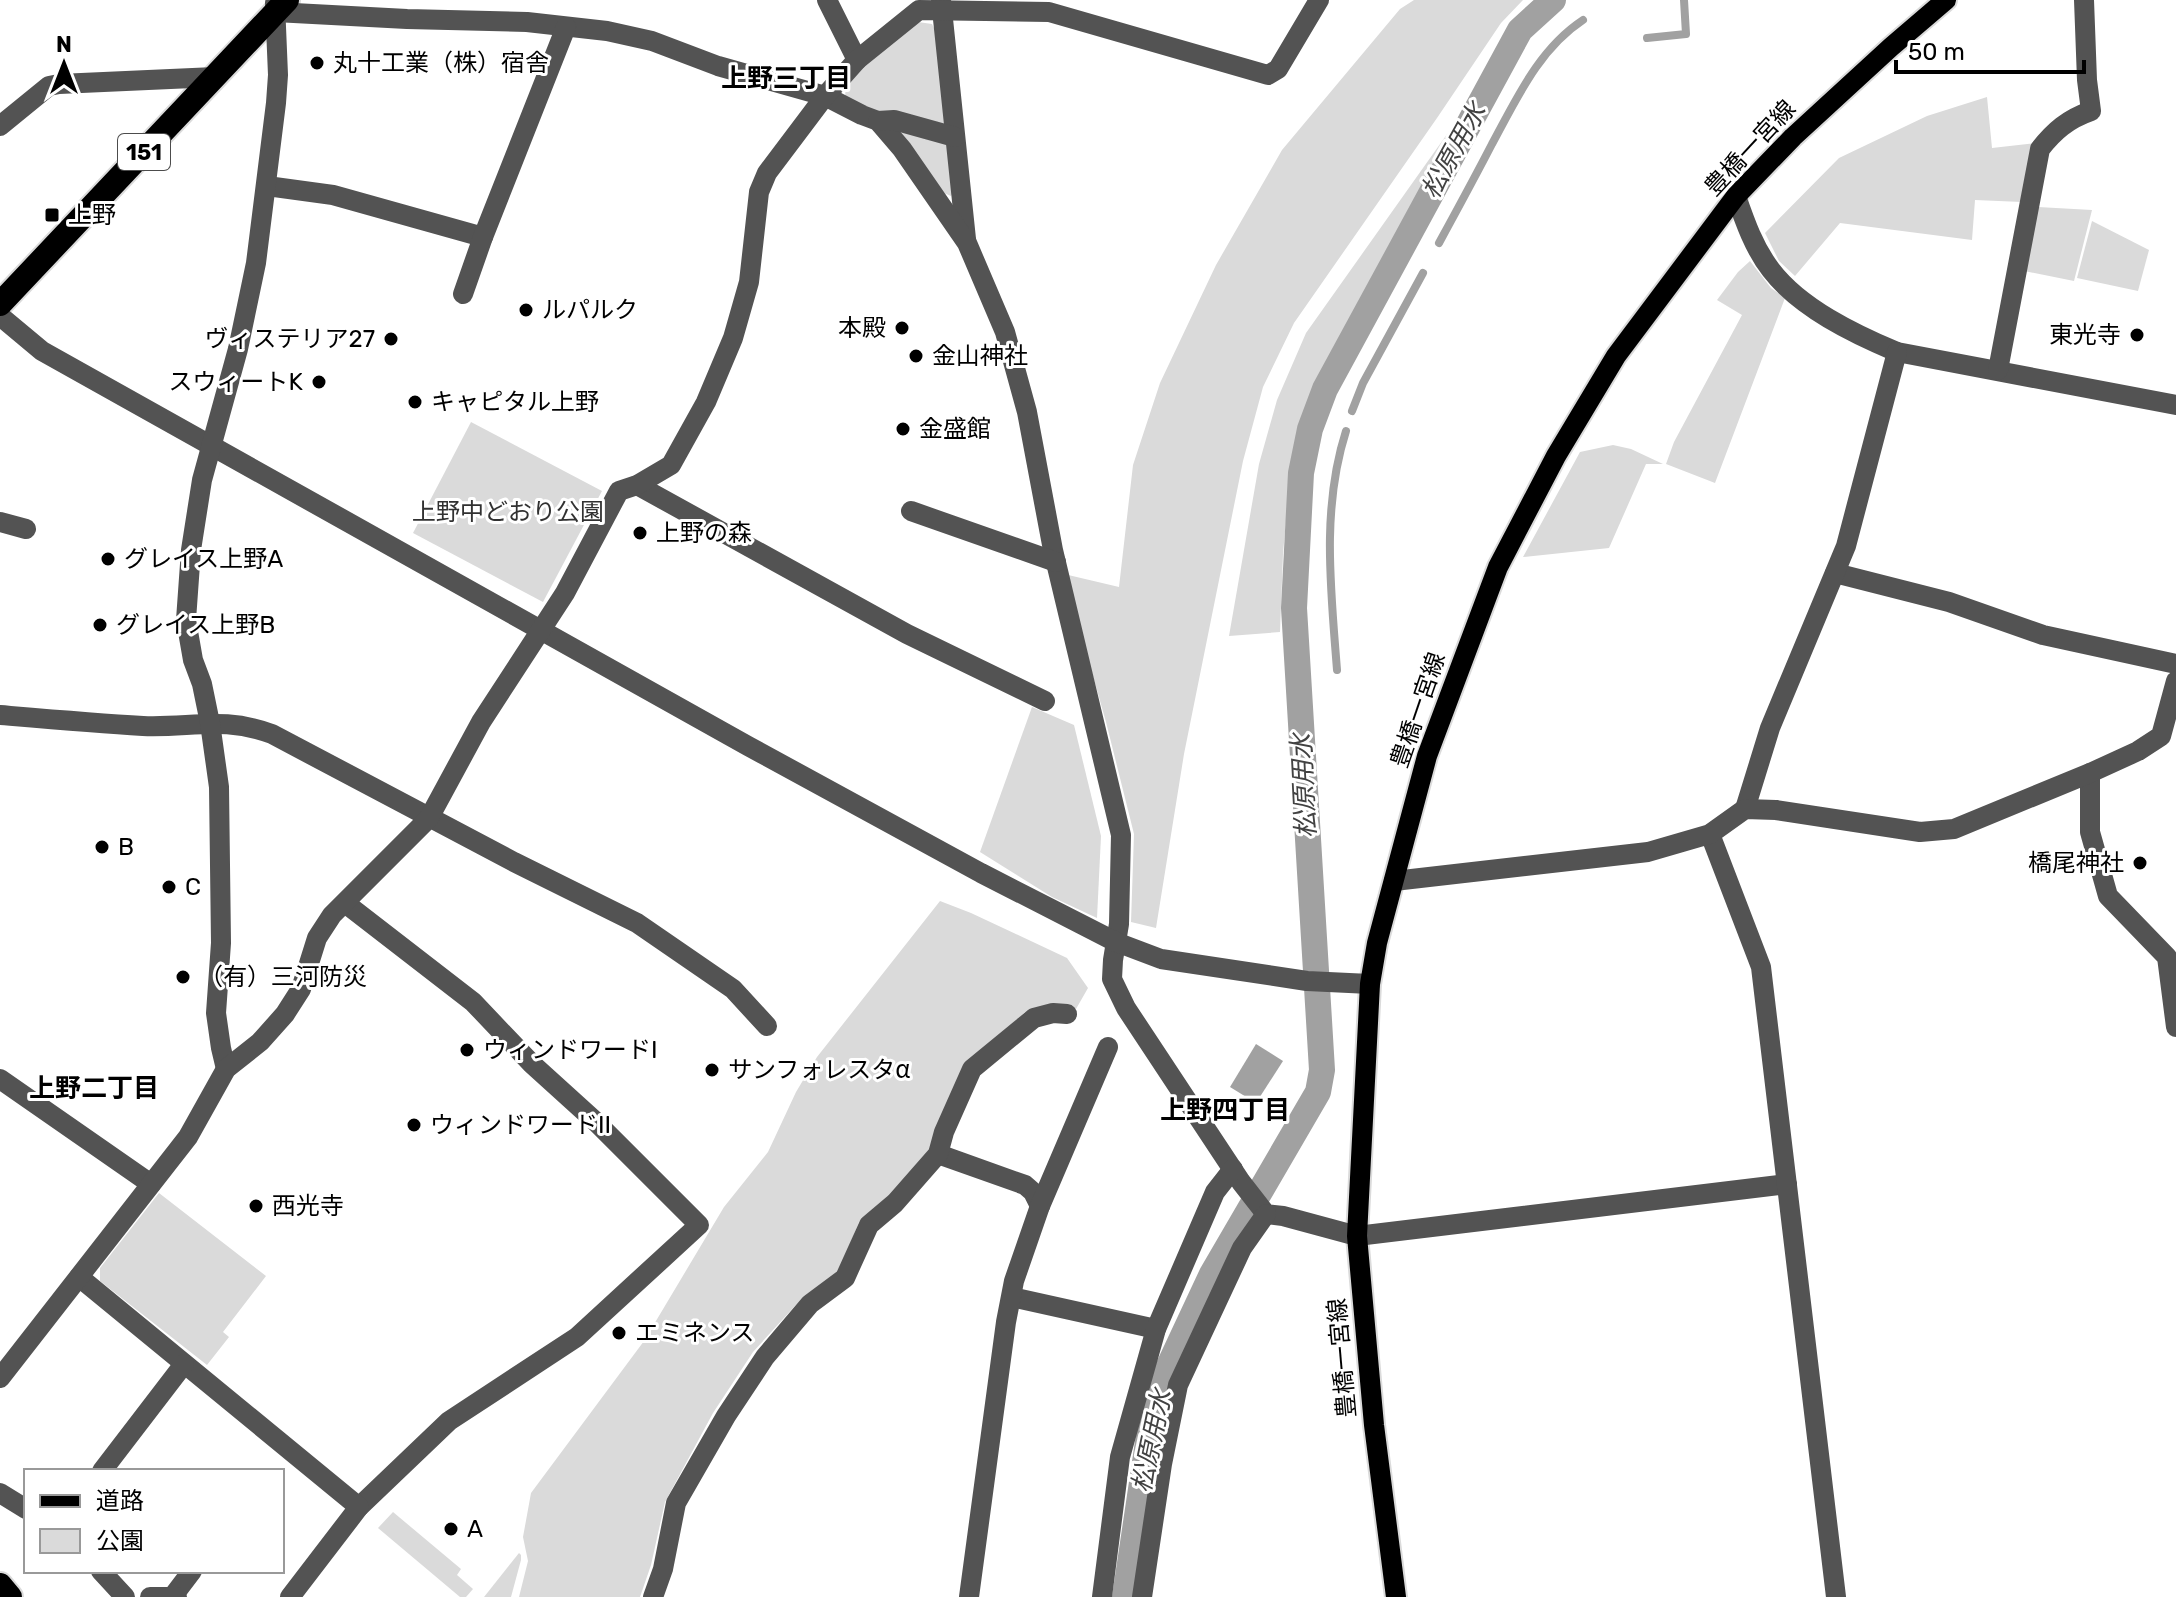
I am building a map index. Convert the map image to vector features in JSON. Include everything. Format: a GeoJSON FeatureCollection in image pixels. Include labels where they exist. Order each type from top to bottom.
{"type":"FeatureCollection","features":[{"type":"Feature","properties":{"kind":"highway","name":"151"},"geometry":{"type":"LineString","coordinates":[[0,304],[215,77],[279,4]]}},
{"type":"Feature","properties":{"kind":"highway"},"geometry":{"type":"LineString","coordinates":[[0,1585],[10,1597]]}},
{"type":"Feature","properties":{"kind":"main road","name":"豊橋一宮線"},"geometry":{"type":"LineString","coordinates":[[1396,1597],[1374,1425],[1357,1236],[1370,984],[1377,943],[1427,756],[1498,567],[1556,456],[1616,356],[1736,196],[1793,137],[1946,0]]}},
{"type":"Feature","properties":{"kind":"street"},"geometry":{"type":"LineString","coordinates":[[827,0],[857,60]]}},
{"type":"Feature","properties":{"kind":"street"},"geometry":{"type":"LineString","coordinates":[[0,1378],[188,1137],[226,1069],[260,1042],[285,1014],[301,989],[317,938],[332,915],[429,818],[481,722],[565,593],[619,491],[637,485],[671,465],[706,402],[733,338],[749,282],[759,192],[767,173],[825,96],[857,60],[919,10],[941,4],[1049,12],[1268,75],[1278,69],[1319,0]]}},
{"type":"Feature","properties":{"kind":"street"},"geometry":{"type":"LineString","coordinates":[[1998,370],[2040,149],[2054,132],[2073,118],[2091,111],[2084,0]]}},
{"type":"Feature","properties":{"kind":"street"},"geometry":{"type":"LineString","coordinates":[[226,1069],[216,1013],[221,943],[219,787],[210,723],[186,620],[191,550],[202,480],[238,349],[267,186],[278,75],[279,4],[407,19],[527,22],[607,31],[652,41],[718,66],[825,96],[878,121],[907,122],[955,137]]}},
{"type":"Feature","properties":{"kind":"street"},"geometry":{"type":"LineString","coordinates":[[941,4],[967,243]]}},
{"type":"Feature","properties":{"kind":"street"},"geometry":{"type":"LineString","coordinates":[[463,294],[566,27]]}},
{"type":"Feature","properties":{"kind":"street"},"geometry":{"type":"LineString","coordinates":[[0,126],[49,86],[215,77]]}},
{"type":"Feature","properties":{"kind":"street"},"geometry":{"type":"LineString","coordinates":[[878,121],[902,149],[967,243],[1005,332],[1027,412],[1056,562],[1121,835],[1119,924],[1112,979],[1119,997],[1261,1208],[1357,1236],[1787,1184]]}},
{"type":"Feature","properties":{"kind":"street"},"geometry":{"type":"LineString","coordinates":[[267,186],[333,195],[483,237]]}},
{"type":"Feature","properties":{"kind":"street"},"geometry":{"type":"LineString","coordinates":[[1736,196],[1750,234],[1771,270],[1791,291],[1835,322],[1897,352],[2176,405]]}},
{"type":"Feature","properties":{"kind":"street"},"geometry":{"type":"LineString","coordinates":[[0,316],[34,346],[212,446],[981,873],[1116,942],[1161,959],[1307,981],[1370,984]]}},
{"type":"Feature","properties":{"kind":"street"},"geometry":{"type":"LineString","coordinates":[[1394,881],[1648,852],[1710,834],[1745,809],[1770,728],[1846,546],[1897,352]]}},
{"type":"Feature","properties":{"kind":"street"},"geometry":{"type":"LineString","coordinates":[[637,485],[907,634],[1045,701]]}},
{"type":"Feature","properties":{"kind":"street"},"geometry":{"type":"LineString","coordinates":[[911,511],[1056,562]]}},
{"type":"Feature","properties":{"kind":"street"},"geometry":{"type":"LineString","coordinates":[[0,522],[26,529]]}},
{"type":"Feature","properties":{"kind":"street"},"geometry":{"type":"LineString","coordinates":[[1835,573],[1949,602],[2043,635],[2176,664]]}},
{"type":"Feature","properties":{"kind":"street"},"geometry":{"type":"LineString","coordinates":[[1745,809],[1776,810],[1920,832],[1954,829],[2168,738],[2176,681]]}},
{"type":"Feature","properties":{"kind":"street"},"geometry":{"type":"LineString","coordinates":[[0,715],[144,726],[234,724],[272,734],[429,818],[637,923],[733,989],[767,1026]]}},
{"type":"Feature","properties":{"kind":"street"},"geometry":{"type":"LineString","coordinates":[[2090,773],[2090,832],[2108,896],[2167,957],[2176,1027]]}},
{"type":"Feature","properties":{"kind":"street"},"geometry":{"type":"LineString","coordinates":[[1710,834],[1761,967],[1836,1597]]}},
{"type":"Feature","properties":{"kind":"street"},"geometry":{"type":"LineString","coordinates":[[290,1597],[359,1507],[449,1421],[577,1337],[699,1225],[596,1122],[532,1064],[473,1002],[345,903]]}},
{"type":"Feature","properties":{"kind":"street"},"geometry":{"type":"LineString","coordinates":[[653,1597],[663,1569],[676,1503],[726,1416],[765,1357],[810,1304],[845,1278],[869,1225],[895,1203],[938,1154],[944,1132],[972,1069],[1034,1018],[1053,1013],[1067,1014]]}},
{"type":"Feature","properties":{"kind":"street"},"geometry":{"type":"LineString","coordinates":[[969,1597],[1014,1281],[1040,1206],[1108,1047]]}},
{"type":"Feature","properties":{"kind":"street"},"geometry":{"type":"LineString","coordinates":[[0,1079],[151,1184]]}},
{"type":"Feature","properties":{"kind":"street"},"geometry":{"type":"LineString","coordinates":[[938,1154],[1025,1185],[1033,1192],[1040,1206]]}},
{"type":"Feature","properties":{"kind":"street"},"geometry":{"type":"LineString","coordinates":[[1102,1597],[1120,1457],[1156,1329],[1215,1192],[1237,1176]]}},
{"type":"Feature","properties":{"kind":"street"},"geometry":{"type":"LineString","coordinates":[[1142,1597],[1162,1464],[1178,1385],[1261,1208]]}},
{"type":"Feature","properties":{"kind":"street"},"geometry":{"type":"LineString","coordinates":[[79,1277],[359,1507]]}},
{"type":"Feature","properties":{"kind":"street"},"geometry":{"type":"LineString","coordinates":[[1012,1297],[1156,1329]]}},
{"type":"Feature","properties":{"kind":"street"},"geometry":{"type":"LineString","coordinates":[[104,1469],[184,1364]]}},
{"type":"Feature","properties":{"kind":"street"},"geometry":{"type":"LineString","coordinates":[[0,1493],[24,1508]]}},
{"type":"Feature","properties":{"kind":"street"},"geometry":{"type":"LineString","coordinates":[[103,1573],[125,1597]]}},
{"type":"Feature","properties":{"kind":"street"},"geometry":{"type":"LineString","coordinates":[[150,1597],[175,1596],[191,1573]]}},
{"type":"Feature","properties":{"kind":"green space"},"geometry":{"type":"Polygon","coordinates":[[[1414,0],[1523,0],[1501,23],[1294,323],[1263,387],[1243,461],[1184,754],[1156,928],[1131,922],[1134,834],[1064,574],[1119,587],[1133,465],[1160,383],[1216,265],[1282,150],[1400,9],[1414,0]]]}},
{"type":"Feature","properties":{"kind":"green space"},"geometry":{"type":"Polygon","coordinates":[[[918,22],[932,24],[940,41],[957,187],[951,196],[939,191],[845,97],[846,85],[861,68],[918,22]]]}},
{"type":"Feature","properties":{"kind":"green space"},"geometry":{"type":"Polygon","coordinates":[[[1484,82],[1315,387],[1301,427],[1290,474],[1280,632],[1229,636],[1259,464],[1277,400],[1306,333],[1484,82]]]}},
{"type":"Feature","properties":{"kind":"green space"},"geometry":{"type":"Polygon","coordinates":[[[1987,97],[1992,148],[2036,143],[2022,202],[1975,200],[1972,240],[1840,223],[1795,276],[1779,261],[1765,233],[1839,158],[1927,116],[1987,97]]]}},
{"type":"Feature","properties":{"kind":"green space"},"geometry":{"type":"Polygon","coordinates":[[[2038,207],[2092,210],[2074,281],[2024,271],[2038,207]]]}},
{"type":"Feature","properties":{"kind":"green space"},"geometry":{"type":"Polygon","coordinates":[[[2092,221],[2149,250],[2138,291],[2077,278],[2092,221]]]}},
{"type":"Feature","properties":{"kind":"green space"},"geometry":{"type":"Polygon","coordinates":[[[1750,261],[1771,288],[1785,298],[1715,483],[1666,464],[1674,442],[1742,315],[1717,300],[1750,261]]]}},
{"type":"Feature","properties":{"kind":"green space","name":"上野中どおり公園"},"geometry":{"type":"Polygon","coordinates":[[[471,422],[602,491],[543,602],[413,533],[471,422]]]}},
{"type":"Feature","properties":{"kind":"green space"},"geometry":{"type":"Polygon","coordinates":[[[1613,445],[1631,449],[1663,464],[1646,464],[1609,548],[1523,557],[1580,452],[1613,445]]]}},
{"type":"Feature","properties":{"kind":"green space"},"geometry":{"type":"Polygon","coordinates":[[[1032,707],[1074,725],[1101,836],[1097,918],[1052,897],[980,852],[1032,707]]]}},
{"type":"Feature","properties":{"kind":"green space"},"geometry":{"type":"Polygon","coordinates":[[[940,901],[1067,958],[1088,988],[1076,1009],[1056,1004],[1025,1012],[965,1066],[930,1152],[890,1197],[859,1222],[838,1273],[804,1296],[753,1352],[713,1413],[665,1502],[651,1565],[640,1597],[519,1597],[528,1561],[523,1537],[531,1493],[644,1341],[724,1207],[768,1152],[796,1092],[817,1057],[940,901]]]}},
{"type":"Feature","properties":{"kind":"green space"},"geometry":{"type":"Polygon","coordinates":[[[159,1193],[266,1276],[223,1332],[229,1337],[207,1365],[100,1281],[100,1268],[159,1193]]]}},
{"type":"Feature","properties":{"kind":"green space"},"geometry":{"type":"Polygon","coordinates":[[[393,1512],[461,1569],[457,1575],[473,1589],[466,1597],[460,1597],[378,1528],[393,1512]]]}},
{"type":"Feature","properties":{"kind":"green space"},"geometry":{"type":"Polygon","coordinates":[[[519,1553],[521,1560],[511,1597],[484,1597],[519,1553]]]}},
{"type":"Feature","properties":{"kind":"shaded area"},"geometry":{"type":"Polygon","coordinates":[[[1256,1044],[1283,1061],[1256,1103],[1230,1087],[1256,1044]]]}},
{"type":"Feature","properties":{"kind":"waterway","name":"松原用水"},"geometry":{"type":"LineString","coordinates":[[1125,1597],[1151,1422],[1168,1368],[1212,1274],[1318,1092],[1322,1070],[1294,608],[1301,473],[1310,429],[1325,389],[1520,30],[1553,0]]}},
{"type":"Feature","properties":{"kind":"waterway"},"geometry":{"type":"LineString","coordinates":[[1647,38],[1686,34],[1684,0]]}},
{"type":"Feature","properties":{"kind":"waterway"},"geometry":{"type":"LineString","coordinates":[[1439,243],[1530,76],[1554,45],[1583,20]]}},
{"type":"Feature","properties":{"kind":"waterway"},"geometry":{"type":"LineString","coordinates":[[1352,411],[1363,383],[1423,273]]}},
{"type":"Feature","properties":{"kind":"waterway"},"geometry":{"type":"LineString","coordinates":[[1337,670],[1331,520],[1338,460],[1346,431]]}},
{"type":"Feature","properties":{"kind":"place","name":"丸十工業（株）宿舎"},"geometry":{"type":"Point","coordinates":[317,63]}},
{"type":"Feature","properties":{"kind":"place","name":"上野"},"geometry":{"type":"Point","coordinates":[52,215]}},
{"type":"Feature","properties":{"kind":"place","name":"ルパルク"},"geometry":{"type":"Point","coordinates":[526,310]}},
{"type":"Feature","properties":{"kind":"place","name":"本殿"},"geometry":{"type":"Point","coordinates":[902,328]}},
{"type":"Feature","properties":{"kind":"place","name":"東光寺"},"geometry":{"type":"Point","coordinates":[2137,335]}},
{"type":"Feature","properties":{"kind":"place","name":"ヴィステリア27"},"geometry":{"type":"Point","coordinates":[391,339]}},
{"type":"Feature","properties":{"kind":"place","name":"金山神社"},"geometry":{"type":"Point","coordinates":[916,356]}},
{"type":"Feature","properties":{"kind":"place","name":"スウィートK"},"geometry":{"type":"Point","coordinates":[319,382]}},
{"type":"Feature","properties":{"kind":"place","name":"キャピタル上野"},"geometry":{"type":"Point","coordinates":[415,402]}},
{"type":"Feature","properties":{"kind":"place","name":"金盛館"},"geometry":{"type":"Point","coordinates":[903,429]}},
{"type":"Feature","properties":{"kind":"place","name":"上野の森"},"geometry":{"type":"Point","coordinates":[640,533]}},
{"type":"Feature","properties":{"kind":"place","name":"グレイス上野A"},"geometry":{"type":"Point","coordinates":[108,559]}},
{"type":"Feature","properties":{"kind":"place","name":"グレイス上野B"},"geometry":{"type":"Point","coordinates":[100,625]}},
{"type":"Feature","properties":{"kind":"place","name":"B"},"geometry":{"type":"Point","coordinates":[102,847]}},
{"type":"Feature","properties":{"kind":"place","name":"橋尾神社"},"geometry":{"type":"Point","coordinates":[2140,863]}},
{"type":"Feature","properties":{"kind":"place","name":"C"},"geometry":{"type":"Point","coordinates":[169,887]}},
{"type":"Feature","properties":{"kind":"place","name":"（有）三河防災"},"geometry":{"type":"Point","coordinates":[183,977]}},
{"type":"Feature","properties":{"kind":"place","name":"ウィンドワードI"},"geometry":{"type":"Point","coordinates":[467,1050]}},
{"type":"Feature","properties":{"kind":"place","name":"サンフォレスタα"},"geometry":{"type":"Point","coordinates":[712,1070]}},
{"type":"Feature","properties":{"kind":"place","name":"ウィンドワードII"},"geometry":{"type":"Point","coordinates":[414,1125]}},
{"type":"Feature","properties":{"kind":"place","name":"西光寺"},"geometry":{"type":"Point","coordinates":[256,1206]}},
{"type":"Feature","properties":{"kind":"place","name":"エミネンス"},"geometry":{"type":"Point","coordinates":[619,1333]}},
{"type":"Feature","properties":{"kind":"place","name":"A"},"geometry":{"type":"Point","coordinates":[451,1529]}},
{"type":"Feature","properties":{"kind":"district","name":"上野三丁目"},"geometry":{"type":"Point","coordinates":[786,78]}},
{"type":"Feature","properties":{"kind":"district","name":"上野二丁目"},"geometry":{"type":"Point","coordinates":[94,1088]}},
{"type":"Feature","properties":{"kind":"district","name":"上野四丁目"},"geometry":{"type":"Point","coordinates":[1225,1110]}}]}
